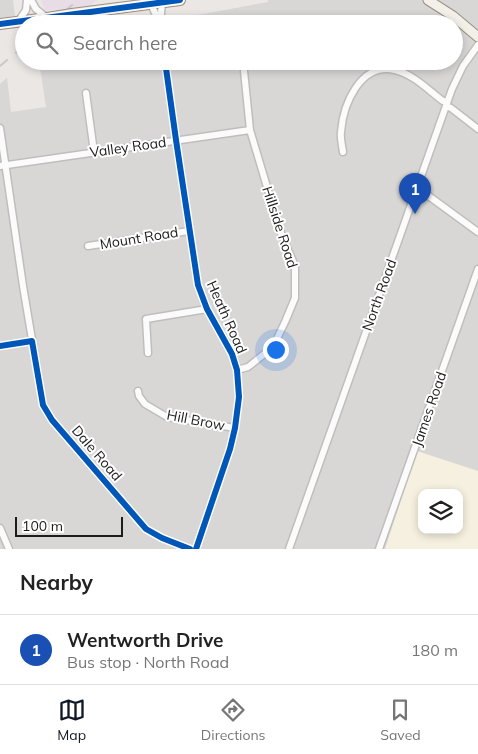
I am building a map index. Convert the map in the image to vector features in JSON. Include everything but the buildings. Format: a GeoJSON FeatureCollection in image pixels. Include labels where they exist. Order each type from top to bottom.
{"type":"FeatureCollection","features":[{"type":"Feature","properties":{"kind":"main road"},"geometry":{"type":"LineString","coordinates":[[87,15],[180,0]]}},
{"type":"Feature","properties":{"kind":"main road"},"geometry":{"type":"LineString","coordinates":[[428,0],[451,15]]}},
{"type":"Feature","properties":{"kind":"main road"},"geometry":{"type":"LineString","coordinates":[[438,0],[452,15]]}},
{"type":"Feature","properties":{"kind":"main road"},"geometry":{"type":"LineString","coordinates":[[0,24],[15,22]]}},
{"type":"Feature","properties":{"kind":"main road"},"geometry":{"type":"LineString","coordinates":[[463,24],[478,37]]}},
{"type":"Feature","properties":{"kind":"street"},"geometry":{"type":"LineString","coordinates":[[29,0],[43,15]]}},
{"type":"Feature","properties":{"kind":"street"},"geometry":{"type":"LineString","coordinates":[[23,15],[29,0]]}},
{"type":"Feature","properties":{"kind":"street"},"geometry":{"type":"LineString","coordinates":[[156,4],[158,15]]}},
{"type":"Feature","properties":{"kind":"street"},"geometry":{"type":"LineString","coordinates":[[156,4],[158,15]]}},
{"type":"Feature","properties":{"kind":"street","name":"North Road"},"geometry":{"type":"LineString","coordinates":[[463,66],[478,45]]}},
{"type":"Feature","properties":{"kind":"street","name":"Heath Road"},"geometry":{"type":"LineString","coordinates":[[166,70],[198,285],[207,309],[232,354],[237,370],[238,397],[235,428],[230,449],[196,549]]}},
{"type":"Feature","properties":{"kind":"street","name":"Hillside Road"},"geometry":{"type":"LineString","coordinates":[[237,370],[248,367],[273,347],[295,298],[296,266],[279,226],[250,130],[244,70]]}},
{"type":"Feature","properties":{"kind":"street"},"geometry":{"type":"LineString","coordinates":[[343,152],[340,134],[349,99],[353,90],[364,77],[378,70]]}},
{"type":"Feature","properties":{"kind":"street"},"geometry":{"type":"LineString","coordinates":[[395,70],[407,74],[478,128]]}},
{"type":"Feature","properties":{"kind":"street","name":"North Road"},"geometry":{"type":"LineString","coordinates":[[289,549],[460,70]]}},
{"type":"Feature","properties":{"kind":"street"},"geometry":{"type":"LineString","coordinates":[[86,93],[94,152]]}},
{"type":"Feature","properties":{"kind":"street","name":"Dale Road"},"geometry":{"type":"LineString","coordinates":[[0,128],[3,165],[43,405],[52,420],[146,529],[162,538],[190,549]]}},
{"type":"Feature","properties":{"kind":"street","name":"Valley Road"},"geometry":{"type":"LineString","coordinates":[[3,165],[250,130]]}},
{"type":"Feature","properties":{"kind":"street"},"geometry":{"type":"LineString","coordinates":[[416,190],[426,194],[478,232]]}},
{"type":"Feature","properties":{"kind":"street","name":"Mount Road"},"geometry":{"type":"LineString","coordinates":[[88,246],[189,231]]}},
{"type":"Feature","properties":{"kind":"street","name":"James Road"},"geometry":{"type":"LineString","coordinates":[[379,549],[478,268]]}},
{"type":"Feature","properties":{"kind":"street"},"geometry":{"type":"LineString","coordinates":[[148,354],[146,319],[207,309]]}},
{"type":"Feature","properties":{"kind":"street"},"geometry":{"type":"LineString","coordinates":[[0,346],[32,341]]}},
{"type":"Feature","properties":{"kind":"street","name":"Hill Brow"},"geometry":{"type":"LineString","coordinates":[[138,392],[145,404],[167,416],[235,428]]}},
{"type":"Feature","properties":{"kind":"street"},"geometry":{"type":"LineString","coordinates":[[0,528],[9,549]]}},
{"type":"Feature","properties":{"kind":"shaded area"},"geometry":{"type":"Polygon","coordinates":[[[0,0],[13,0],[15,16],[0,18],[0,0]]]}},
{"type":"Feature","properties":{"kind":"shaded area"},"geometry":{"type":"Polygon","coordinates":[[[41,0],[97,0],[89,7],[45,10],[41,0]]]}},
{"type":"Feature","properties":{"kind":"shaded area"},"geometry":{"type":"Polygon","coordinates":[[[268,0],[478,0],[478,549],[0,549],[0,84],[7,78],[11,112],[46,107],[40,70],[463,70],[463,15],[198,15],[268,2],[268,0]]]}},
{"type":"Feature","properties":{"kind":"shaded area"},"geometry":{"type":"Polygon","coordinates":[[[417,451],[478,471],[478,549],[385,549],[417,451]]]}},
{"type":"Feature","properties":{"kind":"railway"},"geometry":{"type":"LineString","coordinates":[[60,15],[78,0]]}},
{"type":"Feature","properties":{"kind":"railway"},"geometry":{"type":"LineString","coordinates":[[0,66],[15,54]]}},
{"type":"Feature","properties":{"kind":"cycle path"},"geometry":{"type":"LineString","coordinates":[[68,15],[180,0]]}},
{"type":"Feature","properties":{"kind":"cycle path"},"geometry":{"type":"LineString","coordinates":[[0,24],[15,22]]}},
{"type":"Feature","properties":{"kind":"cycle path"},"geometry":{"type":"LineString","coordinates":[[166,70],[198,285],[207,309],[232,354],[237,370],[239,397],[230,449],[196,549]]}},
{"type":"Feature","properties":{"kind":"cycle path"},"geometry":{"type":"LineString","coordinates":[[0,346],[32,341],[43,405],[52,420],[146,529],[162,538],[190,549]]}},
{"type":"Feature","properties":{"kind":"place","name":"Wentworth Drive"},"geometry":{"type":"Point","coordinates":[415,214]}}]}
